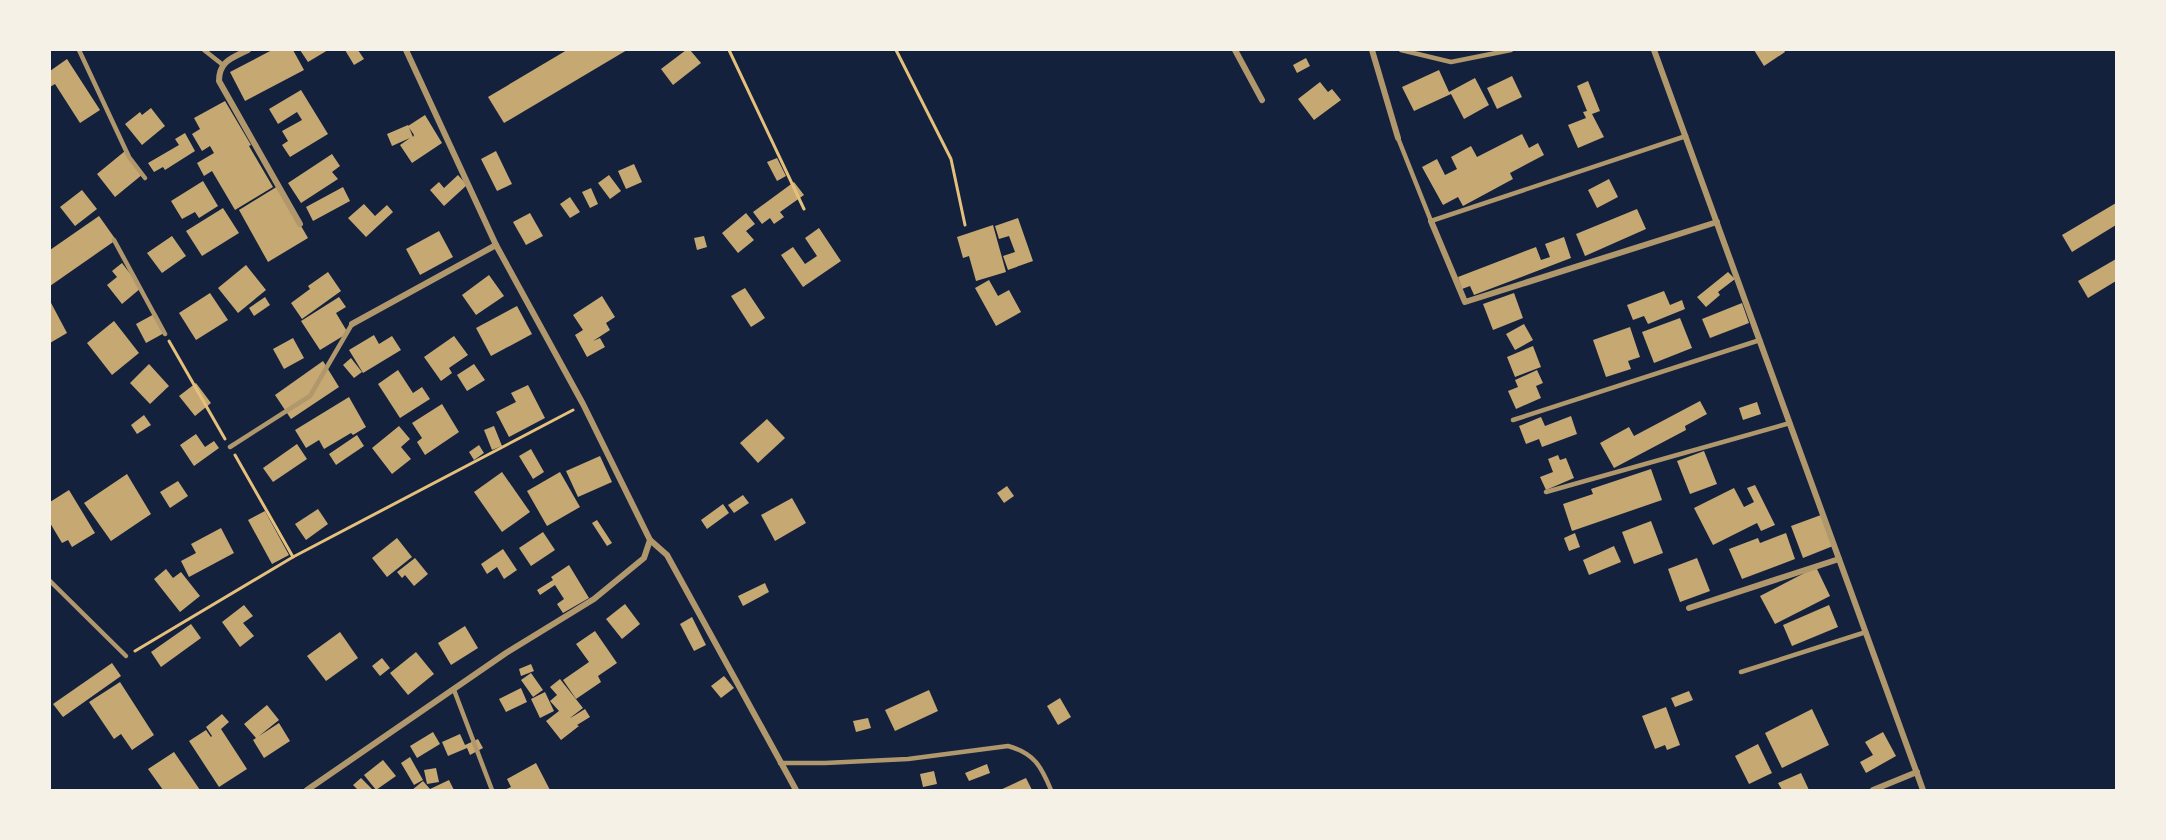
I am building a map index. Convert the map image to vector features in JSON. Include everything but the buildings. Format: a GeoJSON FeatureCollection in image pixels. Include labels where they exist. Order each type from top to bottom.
{"type":"FeatureCollection","features":[{"type":"Feature","properties":{"kind":"street"},"geometry":{"type":"LineString","coordinates":[[248,50],[223,65],[219,72],[219,81],[300,224]]}},
{"type":"Feature","properties":{"kind":"street"},"geometry":{"type":"LineString","coordinates":[[406,50],[496,245],[583,404],[650,540],[667,555],[796,790]]}},
{"type":"Feature","properties":{"kind":"street"},"geometry":{"type":"LineString","coordinates":[[1235,50],[1262,100]]}},
{"type":"Feature","properties":{"kind":"street"},"geometry":{"type":"LineString","coordinates":[[1372,50],[1398,138]]}},
{"type":"Feature","properties":{"kind":"street"},"geometry":{"type":"LineString","coordinates":[[1654,50],[1923,790]]}},
{"type":"Feature","properties":{"kind":"street"},"geometry":{"type":"LineString","coordinates":[[1431,221],[1465,302],[1717,222]]}},
{"type":"Feature","properties":{"kind":"street"},"geometry":{"type":"LineString","coordinates":[[352,324],[496,245]]}},
{"type":"Feature","properties":{"kind":"street"},"geometry":{"type":"LineString","coordinates":[[307,790],[506,654],[594,599],[644,558],[650,540]]}},
{"type":"Feature","properties":{"kind":"street"},"geometry":{"type":"LineString","coordinates":[[1689,608],[1839,560]]}},
{"type":"Feature","properties":{"kind":"street"},"geometry":{"type":"LineString","coordinates":[[1874,790],[1917,772]]}},
{"type":"Feature","properties":{"kind":"lane"},"geometry":{"type":"LineString","coordinates":[[79,50],[129,157],[145,178]]}},
{"type":"Feature","properties":{"kind":"lane"},"geometry":{"type":"LineString","coordinates":[[204,50],[223,65]]}},
{"type":"Feature","properties":{"kind":"lane"},"geometry":{"type":"LineString","coordinates":[[1401,50],[1450,62],[1511,50]]}},
{"type":"Feature","properties":{"kind":"lane"},"geometry":{"type":"LineString","coordinates":[[1398,138],[1431,221],[1686,136]]}},
{"type":"Feature","properties":{"kind":"lane"},"geometry":{"type":"LineString","coordinates":[[114,240],[165,334]]}},
{"type":"Feature","properties":{"kind":"lane"},"geometry":{"type":"LineString","coordinates":[[230,447],[310,396],[352,324]]}},
{"type":"Feature","properties":{"kind":"lane"},"geometry":{"type":"LineString","coordinates":[[1513,420],[1760,340]]}},
{"type":"Feature","properties":{"kind":"lane"},"geometry":{"type":"LineString","coordinates":[[1546,492],[1790,423]]}},
{"type":"Feature","properties":{"kind":"lane"},"geometry":{"type":"LineString","coordinates":[[50,581],[126,656]]}},
{"type":"Feature","properties":{"kind":"lane"},"geometry":{"type":"LineString","coordinates":[[1741,672],[1866,632]]}},
{"type":"Feature","properties":{"kind":"lane"},"geometry":{"type":"LineString","coordinates":[[454,690],[492,790]]}},
{"type":"Feature","properties":{"kind":"lane"},"geometry":{"type":"LineString","coordinates":[[780,762],[825,763],[908,759],[1008,746],[1022,750],[1029,755],[1044,773],[1051,790]]}},
{"type":"Feature","properties":{"kind":"path"},"geometry":{"type":"LineString","coordinates":[[729,50],[804,209]]}},
{"type":"Feature","properties":{"kind":"path"},"geometry":{"type":"LineString","coordinates":[[896,50],[951,159],[965,225]]}},
{"type":"Feature","properties":{"kind":"path"},"geometry":{"type":"LineString","coordinates":[[126,656],[293,557],[583,404]]}}]}
